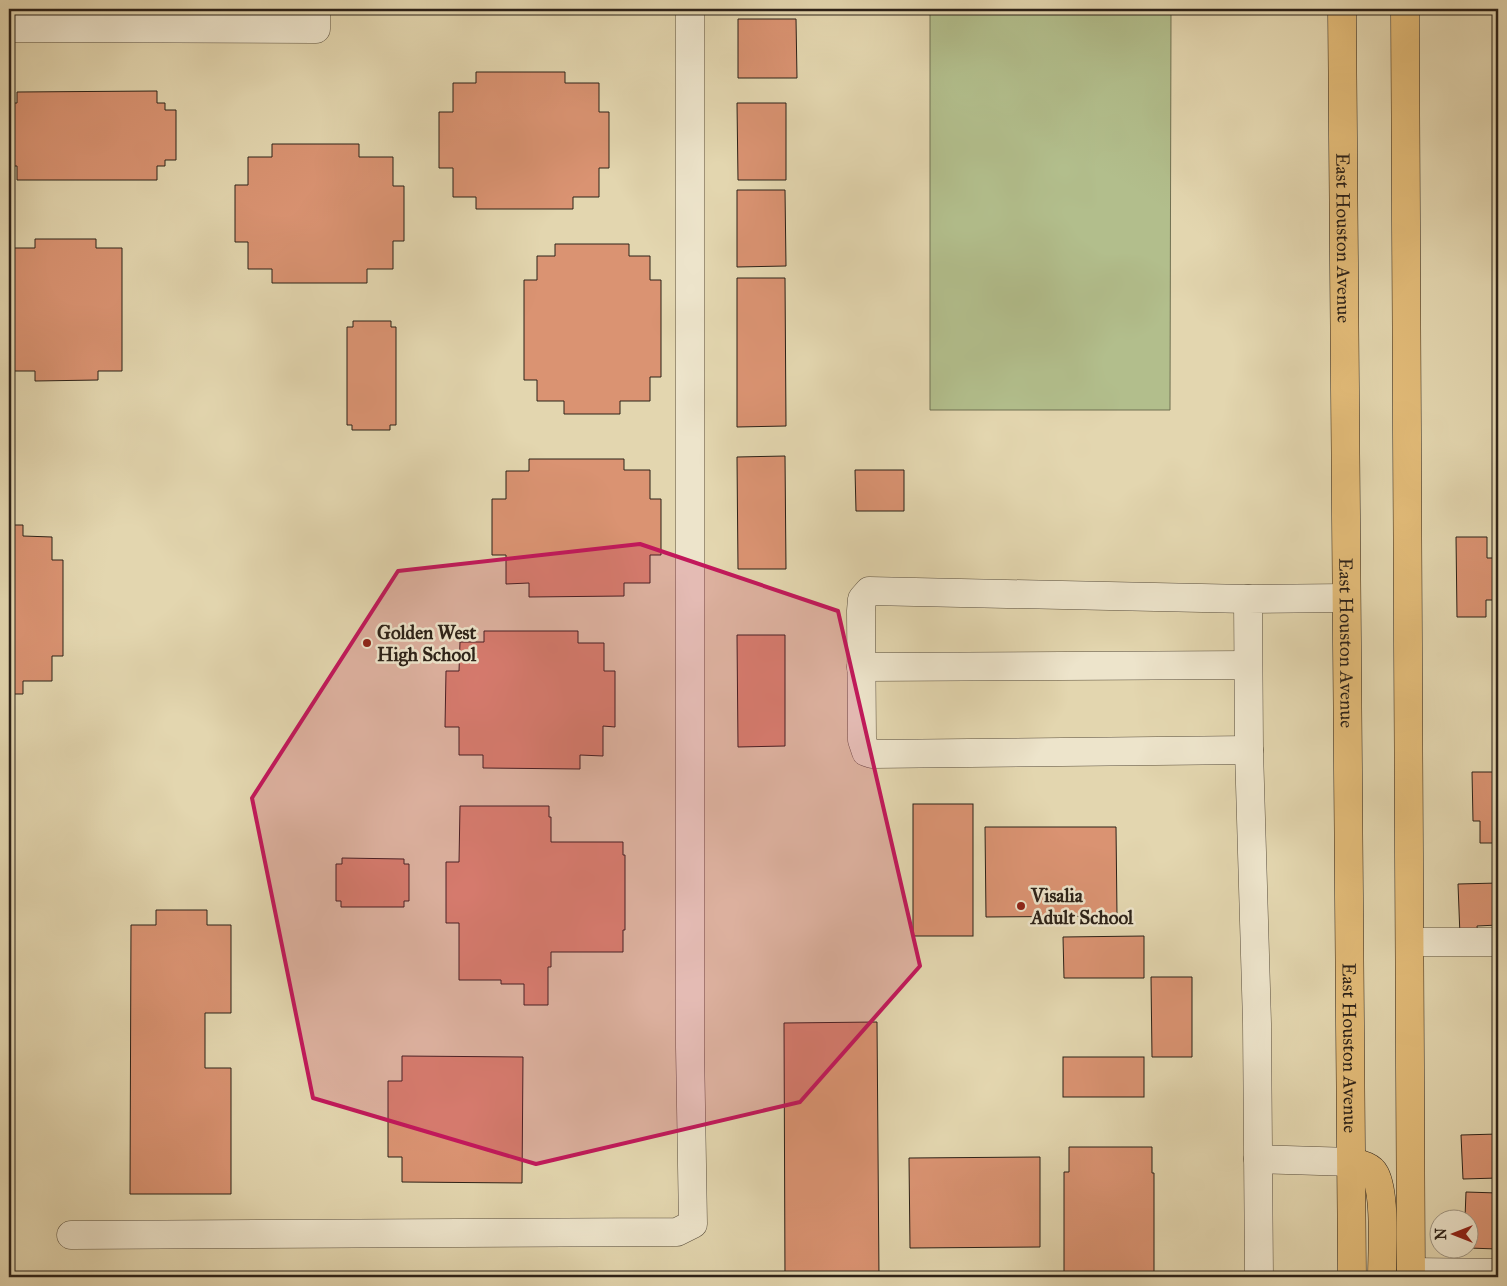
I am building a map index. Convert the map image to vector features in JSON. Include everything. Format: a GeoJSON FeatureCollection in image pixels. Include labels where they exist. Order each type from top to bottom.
{"type":"FeatureCollection","features":[{"type":"Feature","properties":{"kind":"main road","name":"East Houston Avenue"},"geometry":{"type":"LineString","coordinates":[[1342,9],[1352,1277]]}},
{"type":"Feature","properties":{"kind":"main road"},"geometry":{"type":"LineString","coordinates":[[1405,9],[1411,1275]]}},
{"type":"Feature","properties":{"kind":"main road"},"geometry":{"type":"LineString","coordinates":[[1352,1162],[1366,1166],[1375,1172],[1379,1186],[1382,1207],[1382,1277]]}},
{"type":"Feature","properties":{"kind":"lane"},"geometry":{"type":"LineString","coordinates":[[71,1235],[677,1232],[693,1224],[690,1047],[690,9]]}},
{"type":"Feature","properties":{"kind":"lane"},"geometry":{"type":"LineString","coordinates":[[14,22],[83,19],[316,19]]}},
{"type":"Feature","properties":{"kind":"lane"},"geometry":{"type":"LineString","coordinates":[[1249,750],[872,754],[866,752],[862,740],[862,599],[868,591],[1248,600],[1346,598]]}},
{"type":"Feature","properties":{"kind":"lane"},"geometry":{"type":"LineString","coordinates":[[1248,600],[1249,750],[1257,1023],[1259,1277]]}},
{"type":"Feature","properties":{"kind":"lane"},"geometry":{"type":"LineString","coordinates":[[861,667],[1248,665]]}},
{"type":"Feature","properties":{"kind":"lane"},"geometry":{"type":"LineString","coordinates":[[1410,942],[1498,942]]}},
{"type":"Feature","properties":{"kind":"lane"},"geometry":{"type":"LineString","coordinates":[[1258,1160],[1352,1162]]}},
{"type":"Feature","properties":{"kind":"lane"},"geometry":{"type":"LineString","coordinates":[[1411,1275],[1498,1274]]}},
{"type":"Feature","properties":{"kind":"highlighted area"},"geometry":{"type":"Polygon","coordinates":[[[640,544],[838,611],[920,966],[800,1102],[536,1164],[313,1098],[252,798],[398,571],[640,544]]]}},
{"type":"Feature","properties":{"kind":"green space"},"geometry":{"type":"Polygon","coordinates":[[[930,9],[1171,9],[1170,410],[930,410],[930,9]]]}},
{"type":"Feature","properties":{"kind":"building"},"geometry":{"type":"Polygon","coordinates":[[[738,19],[796,19],[797,78],[738,78],[738,19]]]}},
{"type":"Feature","properties":{"kind":"building"},"geometry":{"type":"Polygon","coordinates":[[[476,72],[565,72],[565,83],[599,83],[599,112],[609,112],[609,168],[599,168],[599,197],[573,197],[573,209],[476,209],[476,197],[453,197],[453,168],[439,168],[439,112],[453,112],[453,83],[476,83],[476,72]]]}},
{"type":"Feature","properties":{"kind":"building"},"geometry":{"type":"Polygon","coordinates":[[[157,91],[157,103],[165,103],[165,110],[176,110],[176,160],[165,160],[165,166],[157,166],[157,180],[17,180],[17,166],[9,166],[9,103],[17,103],[17,92],[157,91]]]}},
{"type":"Feature","properties":{"kind":"building"},"geometry":{"type":"Polygon","coordinates":[[[737,103],[786,103],[786,180],[738,180],[737,103]]]}},
{"type":"Feature","properties":{"kind":"building"},"geometry":{"type":"Polygon","coordinates":[[[272,144],[359,144],[359,157],[393,157],[393,186],[404,186],[404,241],[393,241],[393,269],[367,269],[367,283],[272,283],[272,269],[248,269],[248,242],[235,242],[235,185],[248,185],[248,157],[272,157],[272,144]]]}},
{"type":"Feature","properties":{"kind":"building"},"geometry":{"type":"Polygon","coordinates":[[[737,190],[785,190],[786,266],[737,267],[737,190]]]}},
{"type":"Feature","properties":{"kind":"building"},"geometry":{"type":"Polygon","coordinates":[[[35,239],[96,239],[96,248],[122,248],[122,371],[98,371],[98,380],[35,381],[35,371],[10,371],[10,248],[35,248],[35,239]]]}},
{"type":"Feature","properties":{"kind":"building"},"geometry":{"type":"Polygon","coordinates":[[[555,244],[629,244],[629,256],[650,256],[650,280],[661,280],[661,377],[650,377],[650,401],[620,401],[620,414],[564,414],[564,401],[537,401],[537,380],[524,380],[524,280],[537,280],[537,256],[555,256],[555,244]]]}},
{"type":"Feature","properties":{"kind":"building"},"geometry":{"type":"Polygon","coordinates":[[[737,278],[785,278],[786,426],[737,427],[737,278]]]}},
{"type":"Feature","properties":{"kind":"building"},"geometry":{"type":"Polygon","coordinates":[[[353,321],[391,321],[391,327],[396,327],[396,425],[390,425],[390,430],[352,430],[352,425],[347,425],[347,327],[353,327],[353,321]]]}},
{"type":"Feature","properties":{"kind":"building"},"geometry":{"type":"Polygon","coordinates":[[[785,456],[786,569],[738,569],[737,457],[785,456]]]}},
{"type":"Feature","properties":{"kind":"building"},"geometry":{"type":"Polygon","coordinates":[[[529,459],[624,459],[624,470],[650,470],[650,499],[661,499],[661,555],[650,555],[650,583],[624,583],[624,596],[529,597],[529,583],[506,584],[506,555],[492,555],[492,499],[506,499],[506,471],[529,471],[529,459]]]}},
{"type":"Feature","properties":{"kind":"building"},"geometry":{"type":"Polygon","coordinates":[[[855,470],[904,470],[904,511],[856,511],[855,470]]]}},
{"type":"Feature","properties":{"kind":"building"},"geometry":{"type":"Polygon","coordinates":[[[9,525],[23,525],[23,536],[52,537],[52,560],[63,560],[63,656],[52,656],[52,681],[23,681],[23,694],[9,694],[9,525]]]}},
{"type":"Feature","properties":{"kind":"building"},"geometry":{"type":"Polygon","coordinates":[[[1456,537],[1487,537],[1487,558],[1498,558],[1498,600],[1486,600],[1486,617],[1457,617],[1456,537]]]}},
{"type":"Feature","properties":{"kind":"building"},"geometry":{"type":"Polygon","coordinates":[[[484,631],[578,631],[578,643],[604,643],[604,671],[615,671],[615,727],[603,726],[603,756],[580,755],[580,769],[483,768],[483,755],[459,755],[459,727],[445,727],[446,671],[459,671],[460,642],[484,642],[484,631]]]}},
{"type":"Feature","properties":{"kind":"building"},"geometry":{"type":"Polygon","coordinates":[[[737,635],[785,635],[785,746],[738,747],[737,635]]]}},
{"type":"Feature","properties":{"kind":"building"},"geometry":{"type":"Polygon","coordinates":[[[9,769],[10,807],[9,807],[9,769]]]}},
{"type":"Feature","properties":{"kind":"building"},"geometry":{"type":"Polygon","coordinates":[[[1472,772],[1498,772],[1498,843],[1480,843],[1480,821],[1473,821],[1472,772]]]}},
{"type":"Feature","properties":{"kind":"building"},"geometry":{"type":"Polygon","coordinates":[[[913,804],[973,804],[973,936],[913,936],[913,804]]]}},
{"type":"Feature","properties":{"kind":"building"},"geometry":{"type":"Polygon","coordinates":[[[460,806],[549,806],[551,842],[623,842],[623,855],[625,855],[625,930],[623,930],[623,952],[551,952],[551,967],[548,967],[548,1005],[524,1005],[524,984],[501,984],[501,980],[459,980],[459,923],[446,923],[446,862],[459,862],[460,806]]]}},
{"type":"Feature","properties":{"kind":"building"},"geometry":{"type":"Polygon","coordinates":[[[985,827],[1116,827],[1117,916],[986,917],[985,827]]]}},
{"type":"Feature","properties":{"kind":"building"},"geometry":{"type":"Polygon","coordinates":[[[342,858],[404,859],[404,864],[409,864],[409,901],[404,901],[404,907],[341,907],[341,901],[336,901],[336,864],[342,864],[342,858]]]}},
{"type":"Feature","properties":{"kind":"building"},"geometry":{"type":"Polygon","coordinates":[[[1498,883],[1498,925],[1477,926],[1478,936],[1460,936],[1458,884],[1498,883]]]}},
{"type":"Feature","properties":{"kind":"building"},"geometry":{"type":"Polygon","coordinates":[[[156,910],[207,910],[207,925],[231,925],[231,1013],[205,1013],[205,1068],[231,1068],[231,1194],[130,1194],[131,925],[156,925],[156,910]]]}},
{"type":"Feature","properties":{"kind":"building"},"geometry":{"type":"Polygon","coordinates":[[[1144,936],[1144,978],[1064,978],[1063,937],[1144,936]]]}},
{"type":"Feature","properties":{"kind":"building"},"geometry":{"type":"Polygon","coordinates":[[[1151,977],[1192,977],[1192,1057],[1152,1057],[1151,977]]]}},
{"type":"Feature","properties":{"kind":"building"},"geometry":{"type":"Polygon","coordinates":[[[877,1022],[879,1277],[785,1277],[784,1023],[877,1022]]]}},
{"type":"Feature","properties":{"kind":"building"},"geometry":{"type":"Polygon","coordinates":[[[402,1056],[523,1057],[522,1183],[402,1182],[402,1157],[388,1157],[388,1081],[402,1081],[402,1056]]]}},
{"type":"Feature","properties":{"kind":"building"},"geometry":{"type":"Polygon","coordinates":[[[1063,1057],[1144,1057],[1144,1097],[1063,1097],[1063,1057]]]}},
{"type":"Feature","properties":{"kind":"building"},"geometry":{"type":"Polygon","coordinates":[[[1498,1134],[1498,1178],[1463,1179],[1461,1135],[1498,1134]]]}},
{"type":"Feature","properties":{"kind":"building"},"geometry":{"type":"Polygon","coordinates":[[[1069,1147],[1152,1147],[1152,1173],[1154,1173],[1154,1277],[1064,1277],[1064,1172],[1069,1172],[1069,1147]]]}},
{"type":"Feature","properties":{"kind":"building"},"geometry":{"type":"Polygon","coordinates":[[[1040,1157],[1040,1247],[910,1248],[909,1158],[1040,1157]]]}},
{"type":"Feature","properties":{"kind":"building"},"geometry":{"type":"Polygon","coordinates":[[[1466,1192],[1498,1193],[1498,1249],[1480,1248],[1480,1208],[1465,1208],[1466,1192]]]}},
{"type":"Feature","properties":{"kind":"place","name":"Golden West High School"},"geometry":{"type":"Point","coordinates":[367,643]}},
{"type":"Feature","properties":{"kind":"place","name":"Visalia Adult School"},"geometry":{"type":"Point","coordinates":[1021,906]}}]}
